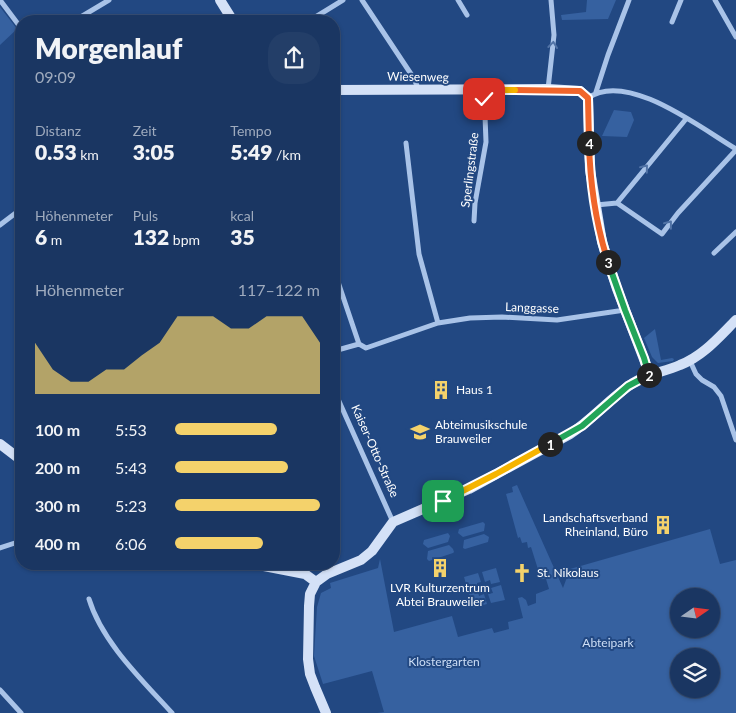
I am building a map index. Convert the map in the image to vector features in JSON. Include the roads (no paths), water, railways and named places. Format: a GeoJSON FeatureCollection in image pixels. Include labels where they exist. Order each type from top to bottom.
{"type":"FeatureCollection","features":[{"type":"Feature","properties":{"kind":"street"},"geometry":{"type":"LineString","coordinates":[[0,0],[15,20]]}},
{"type":"Feature","properties":{"kind":"street"},"geometry":{"type":"LineString","coordinates":[[84,15],[109,0]]}},
{"type":"Feature","properties":{"kind":"street"},"geometry":{"type":"LineString","coordinates":[[220,0],[229,15]]}},
{"type":"Feature","properties":{"kind":"street"},"geometry":{"type":"LineString","coordinates":[[319,15],[343,0]]}},
{"type":"Feature","properties":{"kind":"street"},"geometry":{"type":"LineString","coordinates":[[362,0],[413,77],[419,90]]}},
{"type":"Feature","properties":{"kind":"street"},"geometry":{"type":"LineString","coordinates":[[458,0],[467,15]]}},
{"type":"Feature","properties":{"kind":"street"},"geometry":{"type":"LineString","coordinates":[[548,89],[554,35],[551,0]]}},
{"type":"Feature","properties":{"kind":"street"},"geometry":{"type":"LineString","coordinates":[[629,0],[592,95],[590,170],[602,242],[650,375]]}},
{"type":"Feature","properties":{"kind":"street"},"geometry":{"type":"LineString","coordinates":[[672,22],[681,0]]}},
{"type":"Feature","properties":{"kind":"street"},"geometry":{"type":"LineString","coordinates":[[715,0],[736,37]]}},
{"type":"Feature","properties":{"kind":"street","name":"Wiesenweg"},"geometry":{"type":"LineString","coordinates":[[340,90],[548,89],[580,91],[592,95]]}},
{"type":"Feature","properties":{"kind":"street","name":"Sperlingstraße"},"geometry":{"type":"LineString","coordinates":[[474,221],[475,203],[486,142],[484,90]]}},
{"type":"Feature","properties":{"kind":"street"},"geometry":{"type":"LineString","coordinates":[[592,95],[613,90],[628,91],[669,107],[736,150],[678,213],[662,234],[617,203],[596,205]]}},
{"type":"Feature","properties":{"kind":"street"},"geometry":{"type":"LineString","coordinates":[[617,203],[686,119]]}},
{"type":"Feature","properties":{"kind":"street"},"geometry":{"type":"LineString","coordinates":[[406,143],[419,254],[438,324]]}},
{"type":"Feature","properties":{"kind":"street"},"geometry":{"type":"LineString","coordinates":[[0,226],[15,214]]}},
{"type":"Feature","properties":{"kind":"street"},"geometry":{"type":"LineString","coordinates":[[714,253],[736,232]]}},
{"type":"Feature","properties":{"kind":"street"},"geometry":{"type":"LineString","coordinates":[[340,288],[359,344],[340,349]]}},
{"type":"Feature","properties":{"kind":"street","name":"Langgasse"},"geometry":{"type":"LineString","coordinates":[[359,344],[366,348],[438,324],[470,318],[494,317],[557,320],[625,310]]}},
{"type":"Feature","properties":{"kind":"street"},"geometry":{"type":"LineString","coordinates":[[340,569],[361,560],[372,551],[393,522],[469,489],[570,434],[628,386],[650,375],[690,361],[706,351],[736,320]]}},
{"type":"Feature","properties":{"kind":"street"},"geometry":{"type":"LineString","coordinates":[[690,361],[696,374],[714,387],[721,396],[736,440]]}},
{"type":"Feature","properties":{"kind":"street","name":"Kaiser-Otto-Straße"},"geometry":{"type":"LineString","coordinates":[[340,403],[393,522]]}},
{"type":"Feature","properties":{"kind":"street"},"geometry":{"type":"LineString","coordinates":[[0,444],[15,455]]}},
{"type":"Feature","properties":{"kind":"street"},"geometry":{"type":"LineString","coordinates":[[0,548],[15,543]]}},
{"type":"Feature","properties":{"kind":"street"},"geometry":{"type":"LineString","coordinates":[[284,570],[305,574],[316,582]]}},
{"type":"Feature","properties":{"kind":"street"},"geometry":{"type":"LineString","coordinates":[[326,713],[310,674],[308,659],[309,606],[310,594],[316,582],[337,570]]}},
{"type":"Feature","properties":{"kind":"street"},"geometry":{"type":"LineString","coordinates":[[90,599],[112,643],[123,660],[172,713]]}},
{"type":"Feature","properties":{"kind":"street"},"geometry":{"type":"LineString","coordinates":[[0,690],[21,713]]}},
{"type":"Feature","properties":{"kind":"place","name":"Haus 1"},"geometry":{"type":"Point","coordinates":[441,390]}},
{"type":"Feature","properties":{"kind":"place","name":"Abteimusikschule Brauweiler"},"geometry":{"type":"Point","coordinates":[420,432]}},
{"type":"Feature","properties":{"kind":"place","name":"Landschaftsverband Rheinland, Büro"},"geometry":{"type":"Point","coordinates":[663,525]}},
{"type":"Feature","properties":{"kind":"place","name":"LVR Kulturzentrum Abtei Brauweiler"},"geometry":{"type":"Point","coordinates":[440,568]}},
{"type":"Feature","properties":{"kind":"place","name":"St. Nikolaus"},"geometry":{"type":"Point","coordinates":[522,573]}},
{"type":"Feature","properties":{"kind":"park label","name":"Abteipark"},"geometry":{"type":"Point","coordinates":[608,643]}},
{"type":"Feature","properties":{"kind":"park label","name":"Klostergarten"},"geometry":{"type":"Point","coordinates":[444,662]}}]}
